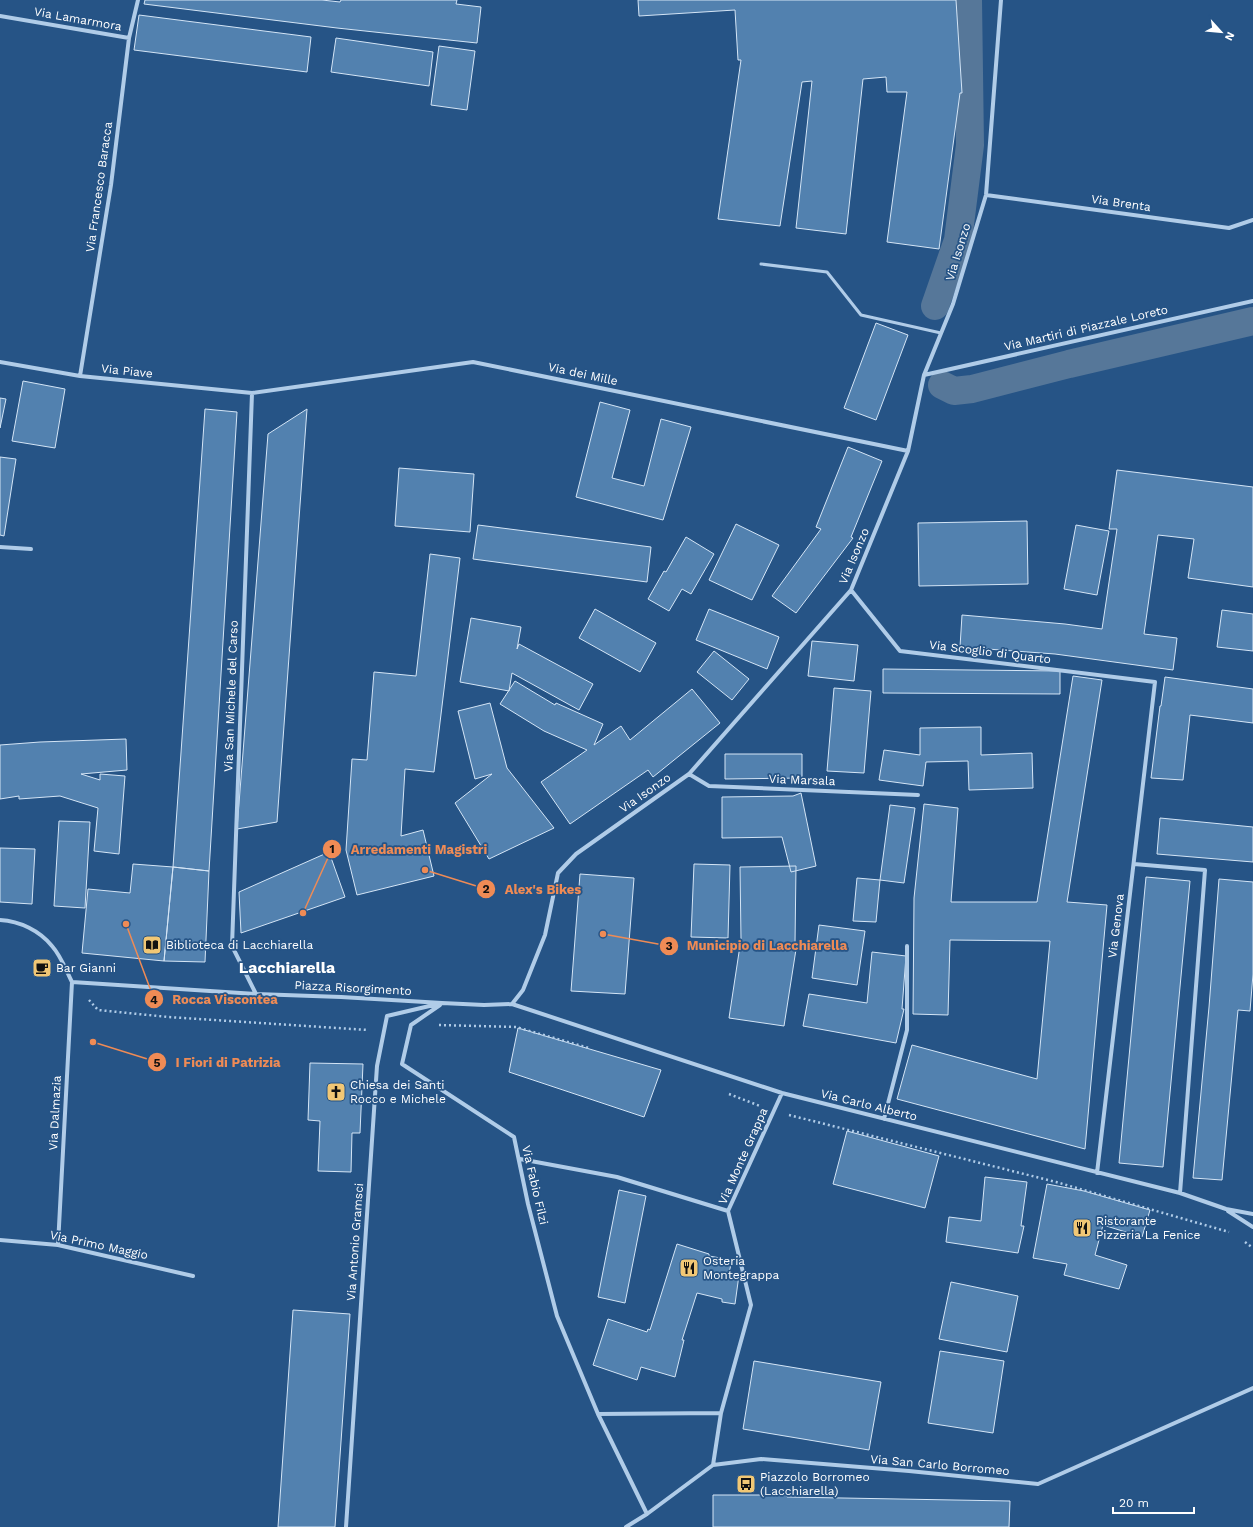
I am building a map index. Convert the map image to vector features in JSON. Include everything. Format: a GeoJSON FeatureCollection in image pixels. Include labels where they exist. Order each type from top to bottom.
{"type":"FeatureCollection","features":[{"type":"Feature","properties":{"kind":"street","name":"Via Francesco Baracca"},"geometry":{"type":"LineString","coordinates":[[80,376],[111,186],[129,38],[138,0]]}},
{"type":"Feature","properties":{"kind":"street","name":"Via Isonzo"},"geometry":{"type":"LineString","coordinates":[[512,1004],[523,990],[545,935],[558,873],[576,854],[689,774],[851,590],[908,451],[924,375],[953,304],[986,195],[1001,0]]}},
{"type":"Feature","properties":{"kind":"street","name":"Via Lamarmora"},"geometry":{"type":"LineString","coordinates":[[0,16],[129,38]]}},
{"type":"Feature","properties":{"kind":"street","name":"Via Brenta"},"geometry":{"type":"LineString","coordinates":[[986,195],[1229,228],[1253,220]]}},
{"type":"Feature","properties":{"kind":"street","name":"Via Martiri di Piazzale Loreto"},"geometry":{"type":"LineString","coordinates":[[924,375],[1253,300]]}},
{"type":"Feature","properties":{"kind":"street","name":"Via Piave"},"geometry":{"type":"LineString","coordinates":[[0,362],[80,376],[252,393]]}},
{"type":"Feature","properties":{"kind":"street","name":"Via dei Mille"},"geometry":{"type":"LineString","coordinates":[[252,393],[473,362],[908,451]]}},
{"type":"Feature","properties":{"kind":"street","name":"Via San Michele del Carso"},"geometry":{"type":"LineString","coordinates":[[252,393],[232,946],[256,994]]}},
{"type":"Feature","properties":{"kind":"street"},"geometry":{"type":"LineString","coordinates":[[0,547],[31,549]]}},
{"type":"Feature","properties":{"kind":"street","name":"Via Scoglio di Quarto"},"geometry":{"type":"LineString","coordinates":[[851,590],[900,650],[1155,682]]}},
{"type":"Feature","properties":{"kind":"street","name":"Via Genova"},"geometry":{"type":"LineString","coordinates":[[1096,1173],[1155,682]]}},
{"type":"Feature","properties":{"kind":"street","name":"Via Marsala"},"geometry":{"type":"LineString","coordinates":[[689,774],[709,786],[918,795]]}},
{"type":"Feature","properties":{"kind":"street"},"geometry":{"type":"LineString","coordinates":[[1134,864],[1205,870],[1180,1193]]}},
{"type":"Feature","properties":{"kind":"street"},"geometry":{"type":"LineString","coordinates":[[0,920],[22,924],[37,932],[53,946],[72,982]]}},
{"type":"Feature","properties":{"kind":"street"},"geometry":{"type":"LineString","coordinates":[[884,1119],[907,1030],[907,946]]}},
{"type":"Feature","properties":{"kind":"street","name":"Piazza Risorgimento"},"geometry":{"type":"LineString","coordinates":[[72,982],[442,1004],[512,1004]]}},
{"type":"Feature","properties":{"kind":"street","name":"Via Dalmazia"},"geometry":{"type":"LineString","coordinates":[[58,1245],[72,982]]}},
{"type":"Feature","properties":{"kind":"street","name":"Via Antonio Gramsci"},"geometry":{"type":"LineString","coordinates":[[346,1527],[377,1066],[387,1016],[442,1004]]}},
{"type":"Feature","properties":{"kind":"street","name":"Via Fabio Filzi"},"geometry":{"type":"LineString","coordinates":[[442,1004],[410,1025],[402,1064],[514,1137],[520,1159],[528,1204],[557,1316],[598,1414],[648,1514]]}},
{"type":"Feature","properties":{"kind":"street","name":"Via Carlo Alberto"},"geometry":{"type":"LineString","coordinates":[[512,1004],[782,1093],[1180,1193],[1226,1209],[1253,1214]]}},
{"type":"Feature","properties":{"kind":"street","name":"Via Monte Grappa"},"geometry":{"type":"LineString","coordinates":[[713,1465],[721,1413],[751,1306],[728,1211],[782,1093]]}},
{"type":"Feature","properties":{"kind":"street"},"geometry":{"type":"LineString","coordinates":[[520,1159],[617,1177],[728,1211]]}},
{"type":"Feature","properties":{"kind":"street","name":"Via Carlo Alberto"},"geometry":{"type":"LineString","coordinates":[[1226,1209],[1253,1227]]}},
{"type":"Feature","properties":{"kind":"street","name":"Via Primo Maggio"},"geometry":{"type":"LineString","coordinates":[[0,1240],[58,1245],[193,1276]]}},
{"type":"Feature","properties":{"kind":"street","name":"Via San Carlo Borromeo"},"geometry":{"type":"LineString","coordinates":[[626,1527],[648,1514],[713,1465],[761,1459],[909,1471],[1038,1484],[1253,1388]]}},
{"type":"Feature","properties":{"kind":"street"},"geometry":{"type":"LineString","coordinates":[[598,1414],[721,1413]]}},
{"type":"Feature","properties":{"kind":"lane"},"geometry":{"type":"LineString","coordinates":[[761,264],[827,272],[861,315],[941,333]]}},
{"type":"Feature","properties":{"kind":"path"},"geometry":{"type":"LineString","coordinates":[[72,982],[98,1010],[168,1017],[270,1024],[370,1030],[385,1028]]}},
{"type":"Feature","properties":{"kind":"building"},"geometry":{"type":"Polygon","coordinates":[[[145,0],[322,0],[340,2],[341,0],[457,0],[456,4],[481,7],[477,43],[337,28],[144,4],[145,0]]]}},
{"type":"Feature","properties":{"kind":"building"},"geometry":{"type":"Polygon","coordinates":[[[638,0],[956,0],[962,93],[960,93],[939,249],[887,242],[907,92],[887,92],[886,77],[863,79],[846,234],[796,228],[812,81],[802,82],[780,226],[718,219],[741,60],[738,60],[735,10],[639,16],[638,0]]]}},
{"type":"Feature","properties":{"kind":"building"},"geometry":{"type":"Polygon","coordinates":[[[139,15],[311,37],[307,72],[134,50],[139,15]]]}},
{"type":"Feature","properties":{"kind":"building"},"geometry":{"type":"Polygon","coordinates":[[[336,38],[433,52],[429,86],[331,72],[336,38]]]}},
{"type":"Feature","properties":{"kind":"building"},"geometry":{"type":"Polygon","coordinates":[[[439,46],[475,51],[467,110],[431,105],[439,46]]]}},
{"type":"Feature","properties":{"kind":"building"},"geometry":{"type":"Polygon","coordinates":[[[876,323],[908,335],[876,420],[844,408],[876,323]]]}},
{"type":"Feature","properties":{"kind":"building"},"geometry":{"type":"Polygon","coordinates":[[[23,381],[65,389],[55,448],[12,441],[23,381]]]}},
{"type":"Feature","properties":{"kind":"building"},"geometry":{"type":"Polygon","coordinates":[[[0,398],[6,399],[0,428],[0,398]]]}},
{"type":"Feature","properties":{"kind":"building"},"geometry":{"type":"Polygon","coordinates":[[[600,402],[630,410],[612,478],[644,486],[661,419],[691,427],[663,520],[576,497],[600,402]]]}},
{"type":"Feature","properties":{"kind":"building"},"geometry":{"type":"Polygon","coordinates":[[[205,409],[237,412],[209,871],[173,867],[205,409]]]}},
{"type":"Feature","properties":{"kind":"building"},"geometry":{"type":"Polygon","coordinates":[[[307,409],[277,822],[237,829],[268,434],[307,409]]]}},
{"type":"Feature","properties":{"kind":"building"},"geometry":{"type":"Polygon","coordinates":[[[848,447],[882,461],[851,537],[853,538],[796,613],[772,596],[821,529],[816,527],[848,447]]]}},
{"type":"Feature","properties":{"kind":"building"},"geometry":{"type":"Polygon","coordinates":[[[0,457],[16,459],[4,536],[0,535],[0,457]]]}},
{"type":"Feature","properties":{"kind":"building"},"geometry":{"type":"Polygon","coordinates":[[[399,468],[474,474],[470,532],[395,526],[399,468]]]}},
{"type":"Feature","properties":{"kind":"building"},"geometry":{"type":"Polygon","coordinates":[[[1117,470],[1253,487],[1253,587],[1188,578],[1194,539],[1158,535],[1144,634],[1177,638],[1173,670],[1055,654],[960,647],[962,615],[1065,624],[1102,629],[1117,529],[1109,529],[1117,470]]]}},
{"type":"Feature","properties":{"kind":"building"},"geometry":{"type":"Polygon","coordinates":[[[1027,521],[1028,584],[919,586],[918,523],[1027,521]]]}},
{"type":"Feature","properties":{"kind":"building"},"geometry":{"type":"Polygon","coordinates":[[[736,524],[779,545],[752,600],[709,580],[736,524]]]}},
{"type":"Feature","properties":{"kind":"building"},"geometry":{"type":"Polygon","coordinates":[[[478,525],[651,547],[647,582],[473,559],[478,525]]]}},
{"type":"Feature","properties":{"kind":"building"},"geometry":{"type":"Polygon","coordinates":[[[1076,525],[1109,531],[1097,595],[1064,589],[1076,525]]]}},
{"type":"Feature","properties":{"kind":"building"},"geometry":{"type":"Polygon","coordinates":[[[686,537],[714,554],[691,594],[682,589],[669,611],[648,599],[664,571],[666,572],[686,537]]]}},
{"type":"Feature","properties":{"kind":"building"},"geometry":{"type":"Polygon","coordinates":[[[430,554],[460,558],[434,772],[405,769],[401,836],[423,830],[434,876],[357,895],[346,850],[352,759],[367,760],[374,672],[416,676],[430,554]]]}},
{"type":"Feature","properties":{"kind":"building"},"geometry":{"type":"Polygon","coordinates":[[[595,609],[656,643],[640,672],[579,638],[595,609]]]}},
{"type":"Feature","properties":{"kind":"building"},"geometry":{"type":"Polygon","coordinates":[[[709,609],[779,637],[767,669],[696,640],[709,609]]]}},
{"type":"Feature","properties":{"kind":"building"},"geometry":{"type":"Polygon","coordinates":[[[1222,610],[1253,614],[1253,651],[1217,647],[1222,610]]]}},
{"type":"Feature","properties":{"kind":"building"},"geometry":{"type":"Polygon","coordinates":[[[471,618],[521,627],[517,649],[519,644],[593,684],[579,710],[512,673],[509,691],[460,682],[471,618]]]}},
{"type":"Feature","properties":{"kind":"building"},"geometry":{"type":"Polygon","coordinates":[[[812,641],[858,645],[854,681],[808,676],[812,641]]]}},
{"type":"Feature","properties":{"kind":"building"},"geometry":{"type":"Polygon","coordinates":[[[714,651],[749,679],[732,700],[697,672],[714,651]]]}},
{"type":"Feature","properties":{"kind":"building"},"geometry":{"type":"Polygon","coordinates":[[[883,669],[1060,671],[1060,694],[883,693],[883,669]]]}},
{"type":"Feature","properties":{"kind":"building"},"geometry":{"type":"Polygon","coordinates":[[[1073,676],[1102,680],[1067,902],[1107,905],[1085,1149],[897,1099],[912,1045],[1037,1079],[1050,941],[950,940],[948,1015],[913,1014],[914,898],[924,804],[958,808],[951,902],[1037,902],[1073,676]]]}},
{"type":"Feature","properties":{"kind":"building"},"geometry":{"type":"Polygon","coordinates":[[[1165,677],[1253,689],[1253,723],[1190,715],[1183,780],[1151,778],[1165,677]]]}},
{"type":"Feature","properties":{"kind":"building"},"geometry":{"type":"Polygon","coordinates":[[[515,681],[555,705],[556,703],[603,724],[594,745],[621,726],[630,740],[692,689],[720,723],[653,777],[648,770],[570,824],[541,782],[587,750],[544,731],[500,704],[515,681]]]}},
{"type":"Feature","properties":{"kind":"building"},"geometry":{"type":"Polygon","coordinates":[[[834,688],[871,691],[864,773],[827,771],[834,688]]]}},
{"type":"Feature","properties":{"kind":"building"},"geometry":{"type":"Polygon","coordinates":[[[490,703],[507,768],[554,828],[489,859],[455,803],[492,774],[475,779],[458,711],[490,703]]]}},
{"type":"Feature","properties":{"kind":"building"},"geometry":{"type":"Polygon","coordinates":[[[981,727],[981,755],[1032,753],[1033,788],[969,790],[968,761],[926,762],[923,786],[879,780],[884,750],[920,755],[920,728],[981,727]]]}},
{"type":"Feature","properties":{"kind":"building"},"geometry":{"type":"Polygon","coordinates":[[[126,739],[127,770],[81,774],[100,780],[100,774],[125,776],[119,854],[94,851],[98,808],[60,796],[19,799],[19,796],[0,799],[0,745],[126,739]]]}},
{"type":"Feature","properties":{"kind":"building"},"geometry":{"type":"Polygon","coordinates":[[[725,754],[802,754],[802,778],[725,779],[725,754]]]}},
{"type":"Feature","properties":{"kind":"building"},"geometry":{"type":"Polygon","coordinates":[[[801,793],[816,866],[791,872],[782,837],[722,838],[722,797],[793,796],[801,793]]]}},
{"type":"Feature","properties":{"kind":"building"},"geometry":{"type":"Polygon","coordinates":[[[890,805],[915,808],[904,883],[880,880],[890,805]]]}},
{"type":"Feature","properties":{"kind":"building"},"geometry":{"type":"Polygon","coordinates":[[[1160,818],[1253,827],[1253,862],[1157,854],[1160,818]]]}},
{"type":"Feature","properties":{"kind":"building"},"geometry":{"type":"Polygon","coordinates":[[[59,821],[90,822],[85,908],[54,906],[59,821]]]}},
{"type":"Feature","properties":{"kind":"building"},"geometry":{"type":"Polygon","coordinates":[[[0,848],[35,849],[32,904],[0,902],[0,848]]]}},
{"type":"Feature","properties":{"kind":"building"},"geometry":{"type":"Polygon","coordinates":[[[329,852],[345,897],[241,933],[239,892],[329,852]]]}},
{"type":"Feature","properties":{"kind":"building"},"geometry":{"type":"Polygon","coordinates":[[[133,864],[173,867],[164,961],[82,953],[88,889],[130,893],[133,864]]]}},
{"type":"Feature","properties":{"kind":"building"},"geometry":{"type":"Polygon","coordinates":[[[694,864],[730,865],[728,938],[691,937],[694,864]]]}},
{"type":"Feature","properties":{"kind":"building"},"geometry":{"type":"Polygon","coordinates":[[[796,866],[795,943],[797,943],[784,1026],[729,1018],[741,939],[740,867],[796,866]]]}},
{"type":"Feature","properties":{"kind":"building"},"geometry":{"type":"Polygon","coordinates":[[[173,867],[209,871],[205,962],[164,961],[173,867]]]}},
{"type":"Feature","properties":{"kind":"building"},"geometry":{"type":"Polygon","coordinates":[[[580,874],[634,878],[625,994],[571,991],[580,874]]]}},
{"type":"Feature","properties":{"kind":"building"},"geometry":{"type":"Polygon","coordinates":[[[1146,877],[1190,881],[1163,1167],[1119,1163],[1146,877]]]}},
{"type":"Feature","properties":{"kind":"building"},"geometry":{"type":"Polygon","coordinates":[[[857,878],[880,880],[876,922],[853,921],[857,878]]]}},
{"type":"Feature","properties":{"kind":"building"},"geometry":{"type":"Polygon","coordinates":[[[1219,879],[1253,882],[1253,974],[1250,1011],[1238,1010],[1222,1180],[1193,1178],[1219,879]]]}},
{"type":"Feature","properties":{"kind":"building"},"geometry":{"type":"Polygon","coordinates":[[[819,925],[865,931],[857,985],[812,978],[819,925]]]}},
{"type":"Feature","properties":{"kind":"building"},"geometry":{"type":"Polygon","coordinates":[[[872,952],[906,956],[902,1009],[904,1009],[896,1043],[803,1026],[809,994],[867,1003],[872,952]]]}},
{"type":"Feature","properties":{"kind":"building"},"geometry":{"type":"Polygon","coordinates":[[[518,1028],[661,1070],[644,1117],[509,1072],[518,1028]]]}},
{"type":"Feature","properties":{"kind":"building","name":"Chiesa dei Santi Rocco e Michele"},"geometry":{"type":"Polygon","coordinates":[[[310,1063],[363,1064],[360,1133],[352,1133],[351,1172],[318,1171],[320,1121],[308,1120],[310,1063]]]}},
{"type":"Feature","properties":{"kind":"building"},"geometry":{"type":"Polygon","coordinates":[[[847,1131],[939,1156],[925,1208],[833,1184],[847,1131]]]}},
{"type":"Feature","properties":{"kind":"building"},"geometry":{"type":"Polygon","coordinates":[[[985,1177],[1027,1182],[1021,1226],[1024,1226],[1018,1253],[946,1242],[949,1217],[981,1221],[985,1177]]]}},
{"type":"Feature","properties":{"kind":"building"},"geometry":{"type":"Polygon","coordinates":[[[1047,1184],[1084,1191],[1150,1210],[1142,1237],[1103,1225],[1095,1255],[1127,1265],[1119,1289],[1064,1275],[1067,1264],[1033,1258],[1047,1184]]]}},
{"type":"Feature","properties":{"kind":"building"},"geometry":{"type":"Polygon","coordinates":[[[619,1190],[646,1196],[625,1303],[598,1297],[619,1190]]]}},
{"type":"Feature","properties":{"kind":"building"},"geometry":{"type":"Polygon","coordinates":[[[677,1244],[709,1254],[709,1256],[732,1260],[729,1273],[739,1275],[735,1304],[722,1302],[722,1299],[697,1293],[682,1340],[684,1340],[675,1377],[641,1367],[637,1380],[593,1365],[608,1319],[647,1332],[648,1329],[650,1330],[677,1244]]]}},
{"type":"Feature","properties":{"kind":"building"},"geometry":{"type":"Polygon","coordinates":[[[951,1282],[1018,1296],[1007,1352],[939,1339],[951,1282]]]}},
{"type":"Feature","properties":{"kind":"building"},"geometry":{"type":"Polygon","coordinates":[[[293,1310],[350,1314],[335,1527],[278,1527],[293,1310]]]}},
{"type":"Feature","properties":{"kind":"building"},"geometry":{"type":"Polygon","coordinates":[[[940,1351],[1004,1361],[993,1433],[928,1423],[940,1351]]]}},
{"type":"Feature","properties":{"kind":"building"},"geometry":{"type":"Polygon","coordinates":[[[754,1361],[881,1382],[869,1450],[743,1429],[754,1361]]]}},
{"type":"Feature","properties":{"kind":"building"},"geometry":{"type":"Polygon","coordinates":[[[713,1495],[787,1495],[787,1497],[1010,1501],[1009,1527],[713,1527],[713,1495]]]}},
{"type":"Feature","properties":{"kind":"waterway"},"geometry":{"type":"LineString","coordinates":[[935,306],[958,240],[970,145],[968,0]]}},
{"type":"Feature","properties":{"kind":"waterway"},"geometry":{"type":"LineString","coordinates":[[942,385],[954,391],[972,389],[1069,364],[1253,321]]}},
{"type":"Feature","properties":{"kind":"place","name":"Alex's Bikes"},"geometry":{"type":"Point","coordinates":[425,870]}},
{"type":"Feature","properties":{"kind":"place","name":"Arredamenti Magistri"},"geometry":{"type":"Point","coordinates":[303,913]}},
{"type":"Feature","properties":{"kind":"place","name":"Rocca Viscontea"},"geometry":{"type":"Point","coordinates":[126,924]}},
{"type":"Feature","properties":{"kind":"place","name":"Municipio di Lacchiarella"},"geometry":{"type":"Point","coordinates":[603,934]}},
{"type":"Feature","properties":{"kind":"place","name":"Biblioteca di Lacchiarella"},"geometry":{"type":"Point","coordinates":[152,945]}},
{"type":"Feature","properties":{"kind":"place","name":"Bar Gianni"},"geometry":{"type":"Point","coordinates":[42,968]}},
{"type":"Feature","properties":{"kind":"place","name":"I Fiori di Patrizia"},"geometry":{"type":"Point","coordinates":[93,1042]}},
{"type":"Feature","properties":{"kind":"place","name":"Chiesa dei Santi Rocco e Michele"},"geometry":{"type":"Point","coordinates":[336,1092]}},
{"type":"Feature","properties":{"kind":"place","name":"Ristorante Pizzeria La Fenice"},"geometry":{"type":"Point","coordinates":[1082,1228]}},
{"type":"Feature","properties":{"kind":"place","name":"Osteria Montegrappa"},"geometry":{"type":"Point","coordinates":[689,1268]}},
{"type":"Feature","properties":{"kind":"place","name":"Piazzolo Borromeo (Lacchiarella)"},"geometry":{"type":"Point","coordinates":[746,1484]}},
{"type":"Feature","properties":{"kind":"district","name":"Lacchiarella"},"geometry":{"type":"Point","coordinates":[287,967]}}]}
